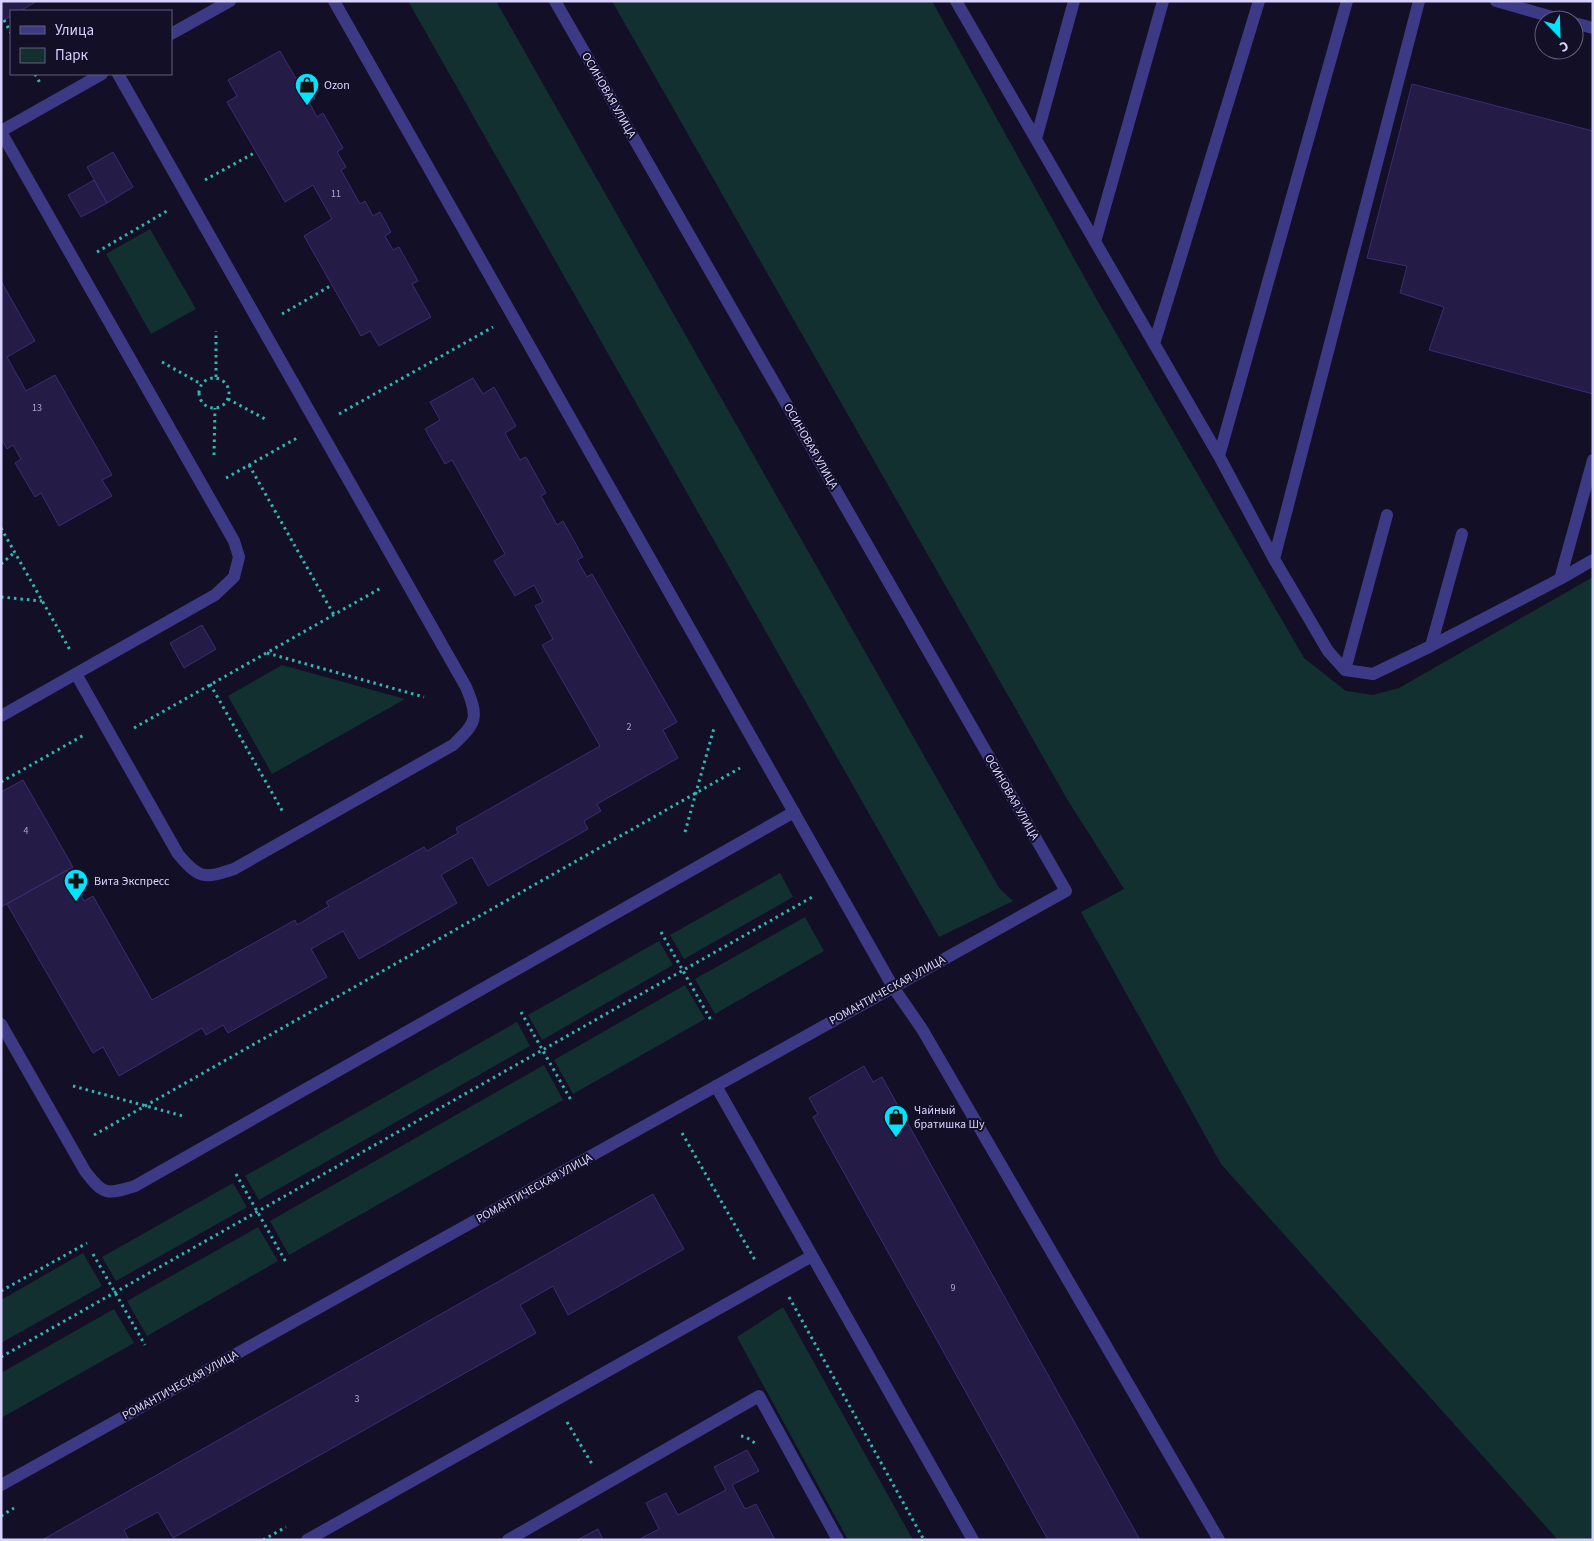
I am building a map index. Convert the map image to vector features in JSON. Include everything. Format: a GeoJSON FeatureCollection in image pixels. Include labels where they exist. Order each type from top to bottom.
{"type":"FeatureCollection","features":[{"type":"Feature","properties":{"kind":"street"},"geometry":{"type":"LineString","coordinates":[[172,33],[230,1]]}},
{"type":"Feature","properties":{"kind":"street"},"geometry":{"type":"LineString","coordinates":[[334,1],[893,987],[922,1029],[1219,1540]]}},
{"type":"Feature","properties":{"kind":"street","name":"ОСИНОВАЯ УЛИЦА"},"geometry":{"type":"LineString","coordinates":[[555,1],[1066,891]]}},
{"type":"Feature","properties":{"kind":"street"},"geometry":{"type":"LineString","coordinates":[[956,1],[1219,456],[1274,559],[1328,651],[1345,670],[1373,674],[1593,560]]}},
{"type":"Feature","properties":{"kind":"street"},"geometry":{"type":"LineString","coordinates":[[1036,139],[1074,1]]}},
{"type":"Feature","properties":{"kind":"street"},"geometry":{"type":"LineString","coordinates":[[1094,242],[1163,1]]}},
{"type":"Feature","properties":{"kind":"street"},"geometry":{"type":"LineString","coordinates":[[1154,344],[1258,1]]}},
{"type":"Feature","properties":{"kind":"street"},"geometry":{"type":"LineString","coordinates":[[1219,456],[1347,1]]}},
{"type":"Feature","properties":{"kind":"street"},"geometry":{"type":"LineString","coordinates":[[1274,559],[1419,1]]}},
{"type":"Feature","properties":{"kind":"street"},"geometry":{"type":"LineString","coordinates":[[1496,1],[1534,12]]}},
{"type":"Feature","properties":{"kind":"street"},"geometry":{"type":"LineString","coordinates":[[1,716],[215,595],[234,577],[239,558],[234,541],[1,131],[100,75]]}},
{"type":"Feature","properties":{"kind":"street"},"geometry":{"type":"LineString","coordinates":[[79,672],[104,724],[178,854],[192,871],[212,877],[234,869],[453,745],[471,727],[475,708],[466,687],[403,575],[119,75]]}},
{"type":"Feature","properties":{"kind":"street"},"geometry":{"type":"LineString","coordinates":[[1560,578],[1593,460]]}},
{"type":"Feature","properties":{"kind":"street"},"geometry":{"type":"LineString","coordinates":[[1345,670],[1386,514]]}},
{"type":"Feature","properties":{"kind":"street"},"geometry":{"type":"LineString","coordinates":[[1430,646],[1462,534]]}},
{"type":"Feature","properties":{"kind":"street"},"geometry":{"type":"LineString","coordinates":[[1,1024],[85,1171],[97,1187],[114,1193],[135,1186],[794,812]]}},
{"type":"Feature","properties":{"kind":"street","name":"РОМАНТИЧЕСКАЯ УЛИЦА"},"geometry":{"type":"LineString","coordinates":[[1,1485],[1066,891]]}},
{"type":"Feature","properties":{"kind":"street"},"geometry":{"type":"LineString","coordinates":[[716,1086],[973,1540]]}},
{"type":"Feature","properties":{"kind":"street"},"geometry":{"type":"LineString","coordinates":[[307,1540],[812,1256]]}},
{"type":"Feature","properties":{"kind":"street"},"geometry":{"type":"LineString","coordinates":[[508,1540],[759,1396],[838,1540]]}},
{"type":"Feature","properties":{"kind":"path"},"geometry":{"type":"LineString","coordinates":[[4,20],[10,31]]}},
{"type":"Feature","properties":{"kind":"path"},"geometry":{"type":"LineString","coordinates":[[76,263],[256,152]]}},
{"type":"Feature","properties":{"kind":"path"},"geometry":{"type":"LineString","coordinates":[[262,326],[332,285]]}},
{"type":"Feature","properties":{"kind":"path"},"geometry":{"type":"LineString","coordinates":[[205,490],[513,316]]}},
{"type":"Feature","properties":{"kind":"path"},"geometry":{"type":"LineString","coordinates":[[216,331],[216,377]]}},
{"type":"Feature","properties":{"kind":"path"},"geometry":{"type":"LineString","coordinates":[[161,361],[201,384]]}},
{"type":"Feature","properties":{"kind":"path"},"geometry":{"type":"LineString","coordinates":[[216,377],[225,381],[230,390],[228,399],[222,406],[212,408],[203,404],[200,400],[198,396],[199,386],[206,378],[216,377]]}},
{"type":"Feature","properties":{"kind":"path"},"geometry":{"type":"LineString","coordinates":[[228,399],[267,420]]}},
{"type":"Feature","properties":{"kind":"path"},"geometry":{"type":"LineString","coordinates":[[214,455],[215,408]]}},
{"type":"Feature","properties":{"kind":"path"},"geometry":{"type":"LineString","coordinates":[[249,465],[334,615]]}},
{"type":"Feature","properties":{"kind":"path"},"geometry":{"type":"LineString","coordinates":[[1,528],[79,672]]}},
{"type":"Feature","properties":{"kind":"path"},"geometry":{"type":"LineString","coordinates":[[1,564],[15,552]]}},
{"type":"Feature","properties":{"kind":"path"},"geometry":{"type":"LineString","coordinates":[[113,740],[403,575]]}},
{"type":"Feature","properties":{"kind":"path"},"geometry":{"type":"LineString","coordinates":[[1,597],[42,601]]}},
{"type":"Feature","properties":{"kind":"path"},"geometry":{"type":"LineString","coordinates":[[267,653],[424,697]]}},
{"type":"Feature","properties":{"kind":"path"},"geometry":{"type":"LineString","coordinates":[[210,684],[296,835]]}},
{"type":"Feature","properties":{"kind":"path"},"geometry":{"type":"LineString","coordinates":[[1,782],[104,724]]}},
{"type":"Feature","properties":{"kind":"path"},"geometry":{"type":"LineString","coordinates":[[685,832],[714,728]]}},
{"type":"Feature","properties":{"kind":"path"},"geometry":{"type":"LineString","coordinates":[[71,1147],[762,755]]}},
{"type":"Feature","properties":{"kind":"path"},"geometry":{"type":"LineString","coordinates":[[1,1357],[835,884]]}},
{"type":"Feature","properties":{"kind":"path"},"geometry":{"type":"LineString","coordinates":[[661,932],[712,1022]]}},
{"type":"Feature","properties":{"kind":"path"},"geometry":{"type":"LineString","coordinates":[[521,1012],[572,1102]]}},
{"type":"Feature","properties":{"kind":"path"},"geometry":{"type":"LineString","coordinates":[[73,1086],[183,1116]]}},
{"type":"Feature","properties":{"kind":"path"},"geometry":{"type":"LineString","coordinates":[[678,1127],[756,1263]]}},
{"type":"Feature","properties":{"kind":"path"},"geometry":{"type":"LineString","coordinates":[[236,1174],[287,1264]]}},
{"type":"Feature","properties":{"kind":"path"},"geometry":{"type":"LineString","coordinates":[[1,1291],[87,1243]]}},
{"type":"Feature","properties":{"kind":"path"},"geometry":{"type":"LineString","coordinates":[[94,1254],[145,1345]]}},
{"type":"Feature","properties":{"kind":"path"},"geometry":{"type":"LineString","coordinates":[[1,1516],[18,1506]]}},
{"type":"Feature","properties":{"kind":"path"},"geometry":{"type":"LineString","coordinates":[[263,1540],[289,1525]]}},
{"type":"Feature","properties":{"kind":"green space"},"geometry":{"type":"Polygon","coordinates":[[[408,1],[496,1],[999,888],[1013,901],[939,937],[408,1]]]}},
{"type":"Feature","properties":{"kind":"green space"},"geometry":{"type":"Polygon","coordinates":[[[612,1],[932,1],[1097,300],[1304,658],[1346,691],[1373,695],[1399,688],[1593,577],[1593,1540],[1558,1540],[1221,1164],[1081,912],[1124,889],[1067,799],[612,1]]]}},
{"type":"Feature","properties":{"kind":"green space"},"geometry":{"type":"Polygon","coordinates":[[[150,229],[196,309],[151,334],[106,254],[150,229]]]}},
{"type":"Feature","properties":{"kind":"green space"},"geometry":{"type":"Polygon","coordinates":[[[282,665],[405,699],[272,774],[228,696],[282,665]]]}},
{"type":"Feature","properties":{"kind":"green space"},"geometry":{"type":"Polygon","coordinates":[[[780,873],[793,897],[684,959],[670,935],[780,873]]]}},
{"type":"Feature","properties":{"kind":"green space"},"geometry":{"type":"Polygon","coordinates":[[[805,917],[824,951],[715,1014],[695,979],[805,917]]]}},
{"type":"Feature","properties":{"kind":"green space"},"geometry":{"type":"Polygon","coordinates":[[[659,941],[673,965],[542,1040],[528,1015],[659,941]]]}},
{"type":"Feature","properties":{"kind":"green space"},"geometry":{"type":"Polygon","coordinates":[[[685,985],[705,1019],[573,1094],[554,1060],[685,985]]]}},
{"type":"Feature","properties":{"kind":"green space"},"geometry":{"type":"Polygon","coordinates":[[[517,1022],[530,1046],[259,1200],[245,1176],[517,1022]]]}},
{"type":"Feature","properties":{"kind":"green space"},"geometry":{"type":"Polygon","coordinates":[[[544,1065],[563,1100],[289,1255],[270,1221],[544,1065]]]}},
{"type":"Feature","properties":{"kind":"green space"},"geometry":{"type":"Polygon","coordinates":[[[233,1183],[247,1207],[116,1281],[102,1257],[233,1183]]]}},
{"type":"Feature","properties":{"kind":"green space"},"geometry":{"type":"Polygon","coordinates":[[[258,1227],[278,1261],[147,1336],[127,1301],[258,1227]]]}},
{"type":"Feature","properties":{"kind":"green space"},"geometry":{"type":"Polygon","coordinates":[[[83,1253],[102,1286],[1,1343],[1,1300],[83,1253]]]}},
{"type":"Feature","properties":{"kind":"green space"},"geometry":{"type":"Polygon","coordinates":[[[783,1307],[913,1540],[848,1540],[737,1337],[783,1307]]]}},
{"type":"Feature","properties":{"kind":"green space"},"geometry":{"type":"Polygon","coordinates":[[[114,1309],[134,1343],[1,1418],[1,1373],[114,1309]]]}},
{"type":"Feature","properties":{"kind":"building"},"geometry":{"type":"Polygon","coordinates":[[[1,1],[37,1],[22,10],[10,10],[10,17],[1,22],[1,1]]]}},
{"type":"Feature","properties":{"kind":"building"},"geometry":{"type":"Polygon","coordinates":[[[280,51],[298,82],[304,79],[315,99],[309,102],[317,117],[323,113],[343,148],[337,152],[346,167],[341,170],[360,204],[365,201],[373,216],[380,212],[391,232],[385,236],[393,250],[399,247],[418,281],[412,284],[431,317],[379,346],[370,331],[361,336],[304,236],[332,219],[313,185],[285,202],[227,102],[237,96],[228,80],[280,51]]]}},
{"type":"Feature","properties":{"kind":"building"},"geometry":{"type":"Polygon","coordinates":[[[1412,84],[1593,131],[1593,394],[1429,350],[1444,307],[1400,293],[1407,266],[1367,258],[1412,84]]]}},
{"type":"Feature","properties":{"kind":"building"},"geometry":{"type":"Polygon","coordinates":[[[113,152],[133,187],[107,203],[87,167],[113,152]]]}},
{"type":"Feature","properties":{"kind":"building"},"geometry":{"type":"Polygon","coordinates":[[[94,180],[107,203],[81,217],[68,195],[94,180]]]}},
{"type":"Feature","properties":{"kind":"building"},"geometry":{"type":"Polygon","coordinates":[[[1,281],[35,341],[7,357],[26,391],[55,375],[112,475],[102,480],[112,496],[59,526],[41,493],[35,497],[15,463],[21,459],[13,445],[7,449],[1,438],[1,281]]]}},
{"type":"Feature","properties":{"kind":"building"},"geometry":{"type":"Polygon","coordinates":[[[473,378],[483,394],[494,387],[516,426],[505,433],[520,460],[526,457],[546,493],[541,496],[557,525],[563,521],[583,557],[577,560],[587,577],[592,574],[677,722],[663,730],[678,758],[597,804],[601,811],[584,821],[588,829],[488,886],[472,857],[441,875],[457,903],[359,959],[343,931],[311,949],[327,977],[228,1033],[223,1025],[206,1035],[202,1028],[119,1076],[103,1047],[93,1053],[7,904],[67,870],[84,901],[93,896],[152,1000],[295,920],[297,925],[329,906],[326,902],[424,847],[427,851],[458,833],[456,828],[600,746],[542,645],[553,639],[535,606],[543,602],[534,585],[515,596],[494,561],[505,554],[452,460],[445,464],[425,429],[440,420],[430,402],[473,378]]]}},
{"type":"Feature","properties":{"kind":"building"},"geometry":{"type":"Polygon","coordinates":[[[202,625],[216,649],[184,668],[170,643],[202,625]]]}},
{"type":"Feature","properties":{"kind":"building"},"geometry":{"type":"Polygon","coordinates":[[[23,780],[73,867],[1,907],[1,792],[23,780]]]}},
{"type":"Feature","properties":{"kind":"building"},"geometry":{"type":"Polygon","coordinates":[[[864,1066],[873,1082],[882,1077],[1140,1540],[1048,1540],[813,1117],[818,1114],[809,1098],[864,1066]]]}},
{"type":"Feature","properties":{"kind":"building"},"geometry":{"type":"Polygon","coordinates":[[[653,1194],[684,1249],[568,1315],[553,1286],[520,1305],[536,1333],[173,1538],[158,1512],[124,1530],[129,1540],[42,1540],[653,1194]]]}},
{"type":"Feature","properties":{"kind":"building"},"geometry":{"type":"Polygon","coordinates":[[[747,1450],[759,1471],[732,1485],[745,1509],[756,1504],[775,1540],[638,1540],[659,1529],[646,1503],[666,1493],[678,1515],[726,1490],[714,1467],[747,1450]]]}},
{"type":"Feature","properties":{"kind":"building"},"geometry":{"type":"Polygon","coordinates":[[[598,1529],[603,1540],[579,1539],[598,1529]]]}},
{"type":"Feature","properties":{"kind":"place","name":"Ozon"},"geometry":{"type":"Point","coordinates":[307,106]}},
{"type":"Feature","properties":{"kind":"place","name":"Вита Экспресс"},"geometry":{"type":"Point","coordinates":[76,902]}},
{"type":"Feature","properties":{"kind":"place","name":"Чайный братишка Шу"},"geometry":{"type":"Point","coordinates":[896,1138]}}]}
